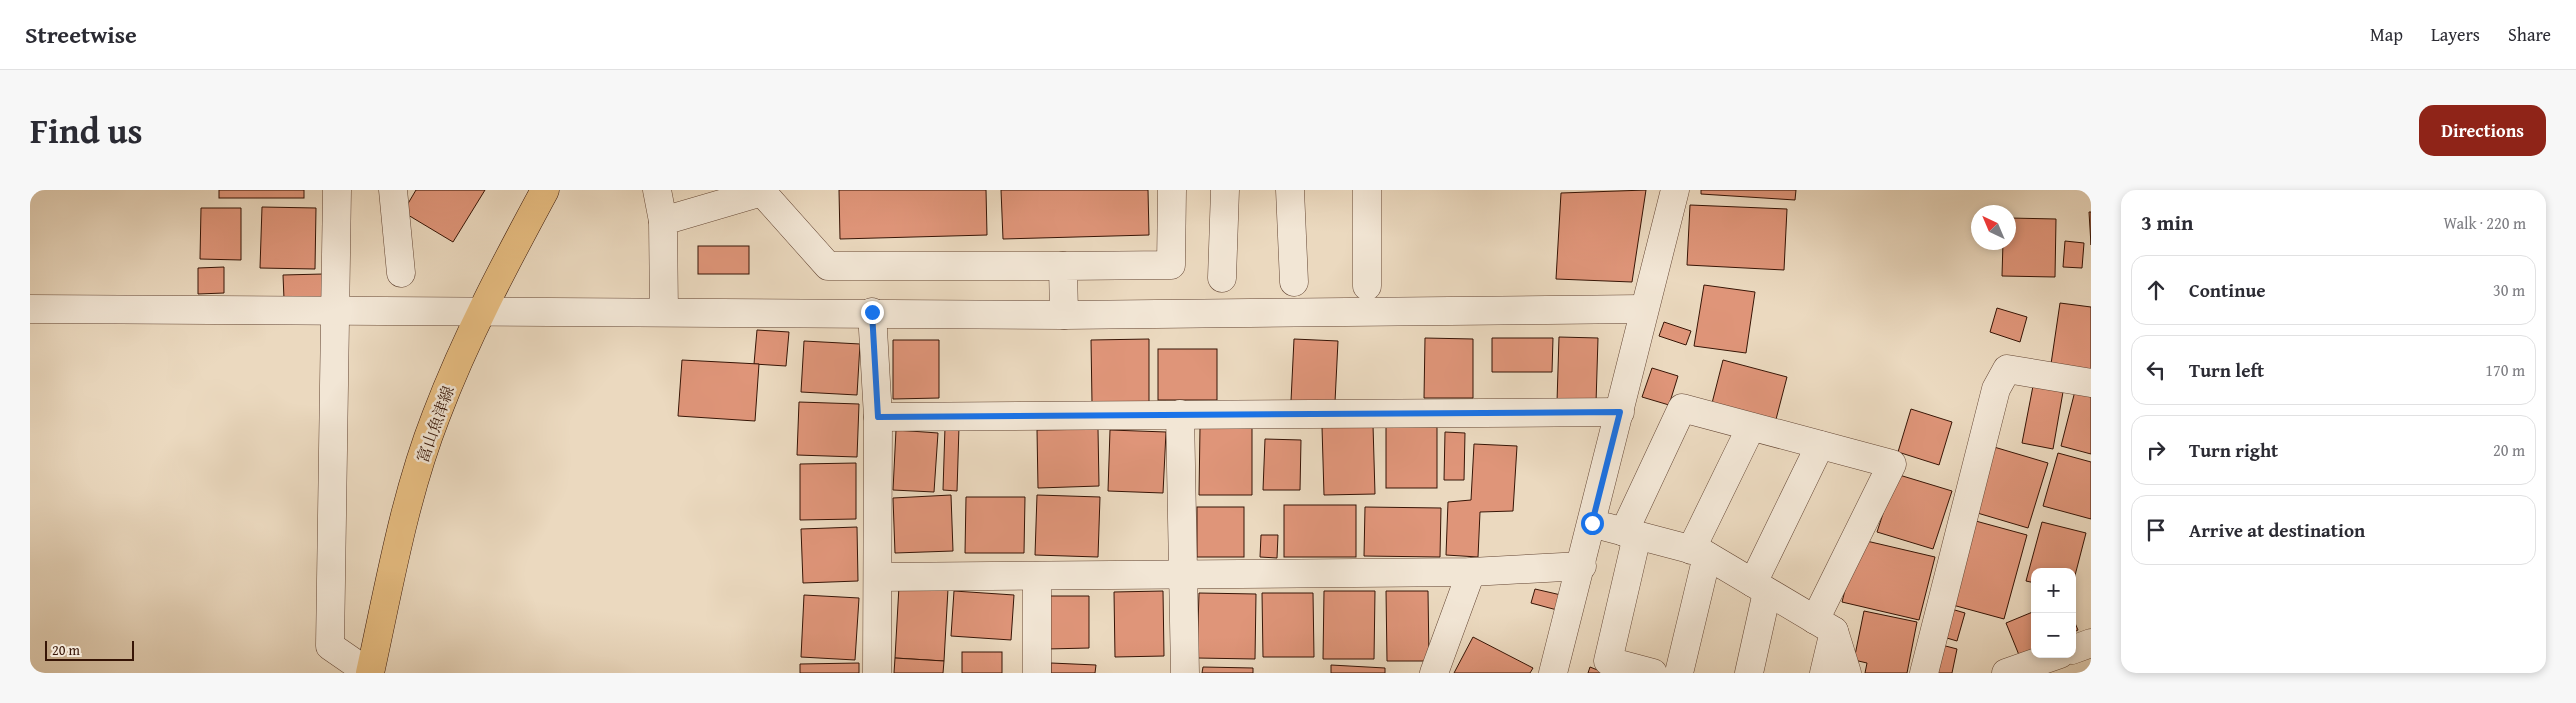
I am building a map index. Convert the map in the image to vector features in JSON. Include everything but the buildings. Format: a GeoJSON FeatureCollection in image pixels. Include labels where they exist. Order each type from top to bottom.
{"type":"FeatureCollection","features":[{"type":"Feature","properties":{"kind":"main road","name":"富山魚津線"},"geometry":{"type":"LineString","coordinates":[[369,673],[405,513],[435,416],[481,312],[545,190]]}},
{"type":"Feature","properties":{"kind":"street"},"geometry":{"type":"LineString","coordinates":[[337,190],[330,646],[369,673]]}},
{"type":"Feature","properties":{"kind":"street"},"geometry":{"type":"LineString","coordinates":[[393,190],[401,273]]}},
{"type":"Feature","properties":{"kind":"street"},"geometry":{"type":"LineString","coordinates":[[657,190],[663,221],[664,312]]}},
{"type":"Feature","properties":{"kind":"street"},"geometry":{"type":"LineString","coordinates":[[663,221],[764,191],[828,266],[1171,265],[1172,190]]}},
{"type":"Feature","properties":{"kind":"street"},"geometry":{"type":"LineString","coordinates":[[1222,278],[1225,190]]}},
{"type":"Feature","properties":{"kind":"street"},"geometry":{"type":"LineString","coordinates":[[1290,190],[1294,282]]}},
{"type":"Feature","properties":{"kind":"street"},"geometry":{"type":"LineString","coordinates":[[1367,190],[1367,286]]}},
{"type":"Feature","properties":{"kind":"street"},"geometry":{"type":"LineString","coordinates":[[1553,673],[1620,412],[1643,308],[1675,190]]}},
{"type":"Feature","properties":{"kind":"street"},"geometry":{"type":"LineString","coordinates":[[1063,266],[1064,316]]}},
{"type":"Feature","properties":{"kind":"street"},"geometry":{"type":"LineString","coordinates":[[30,309],[872,312],[1064,316],[1643,308]]}},
{"type":"Feature","properties":{"kind":"street"},"geometry":{"type":"LineString","coordinates":[[872,312],[878,417],[877,673]]}},
{"type":"Feature","properties":{"kind":"street"},"geometry":{"type":"LineString","coordinates":[[1924,673],[1996,389],[2007,369],[2091,382]]}},
{"type":"Feature","properties":{"kind":"street"},"geometry":{"type":"LineString","coordinates":[[1653,673],[1608,661],[1630,534],[1682,408],[1892,464],[1824,626],[1824,673]]}},
{"type":"Feature","properties":{"kind":"street"},"geometry":{"type":"LineString","coordinates":[[878,417],[1620,412]]}},
{"type":"Feature","properties":{"kind":"street"},"geometry":{"type":"LineString","coordinates":[[1180,414],[1185,673]]}},
{"type":"Feature","properties":{"kind":"street"},"geometry":{"type":"LineString","coordinates":[[1679,673],[1699,553],[1751,427]]}},
{"type":"Feature","properties":{"kind":"street"},"geometry":{"type":"LineString","coordinates":[[1750,673],[1760,587],[1820,445]]}},
{"type":"Feature","properties":{"kind":"street"},"geometry":{"type":"LineString","coordinates":[[1592,523],[1699,553],[1760,587],[1824,626],[1847,673]]}},
{"type":"Feature","properties":{"kind":"street"},"geometry":{"type":"LineString","coordinates":[[878,577],[1471,572],[1582,566]]}},
{"type":"Feature","properties":{"kind":"street"},"geometry":{"type":"LineString","coordinates":[[1434,673],[1471,572]]}},
{"type":"Feature","properties":{"kind":"street"},"geometry":{"type":"LineString","coordinates":[[1037,673],[1038,576]]}},
{"type":"Feature","properties":{"kind":"street"},"geometry":{"type":"LineString","coordinates":[[2076,649],[2091,643]]}},
{"type":"Feature","properties":{"kind":"street"},"geometry":{"type":"LineString","coordinates":[[2006,673],[2049,658]]}},
{"type":"Feature","properties":{"kind":"route"},"geometry":{"type":"LineString","coordinates":[[872,312],[878,417],[1620,412],[1592,523]]}}]}
